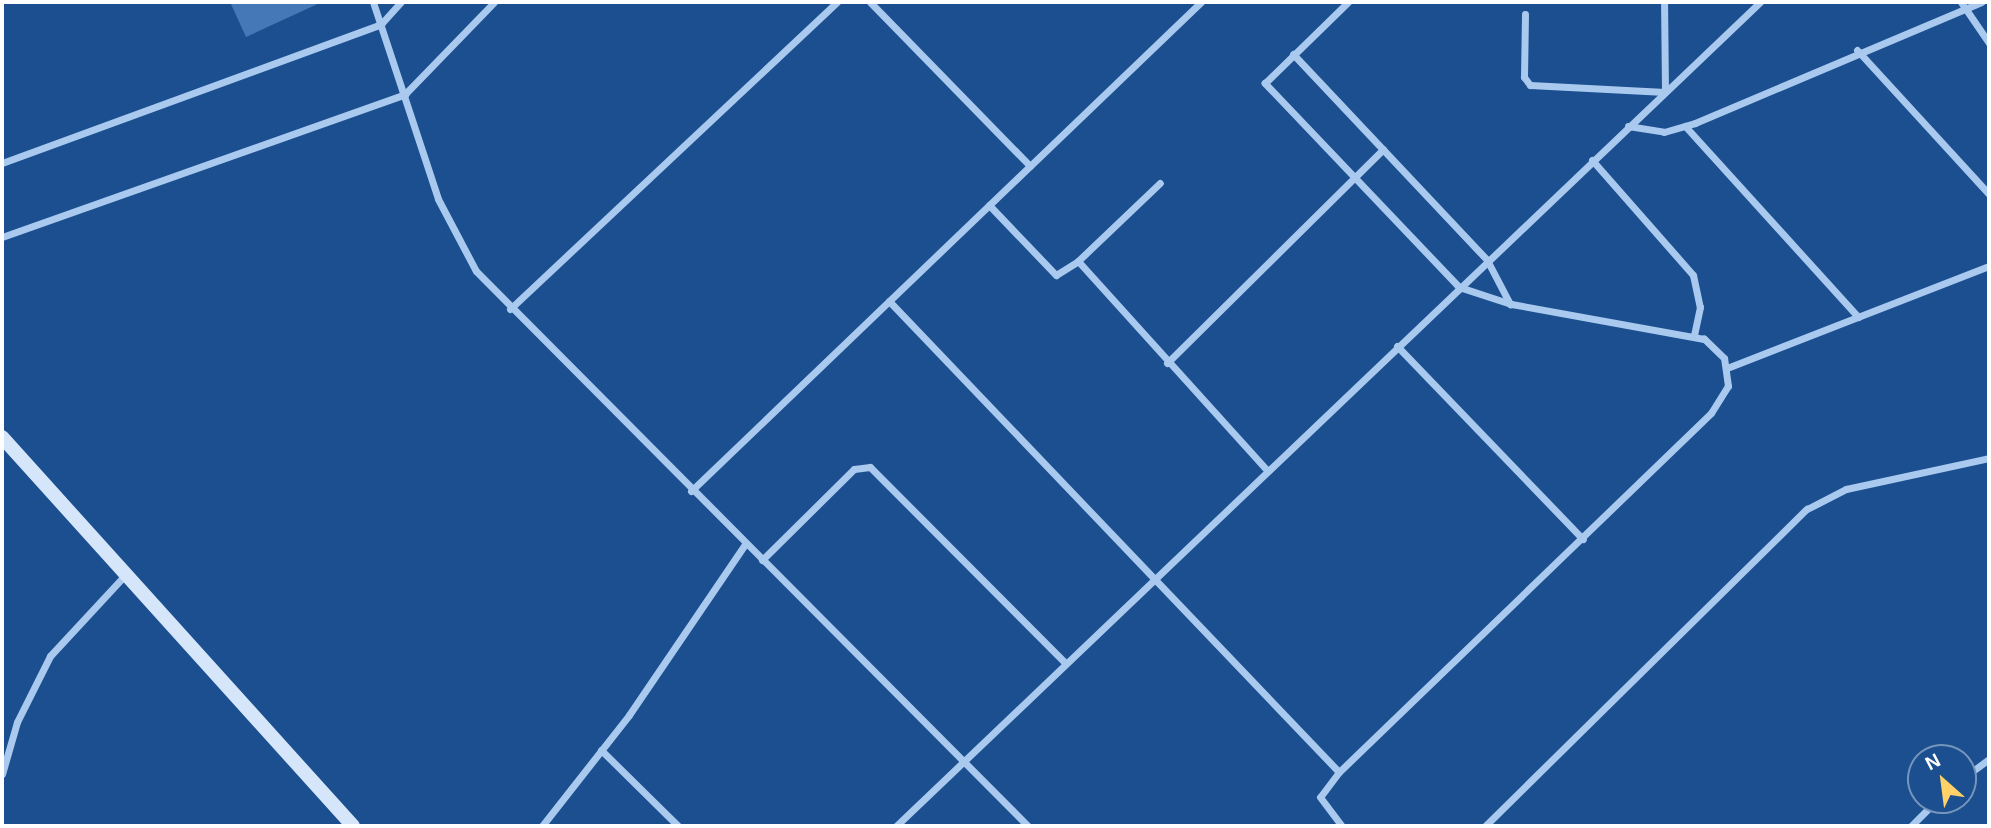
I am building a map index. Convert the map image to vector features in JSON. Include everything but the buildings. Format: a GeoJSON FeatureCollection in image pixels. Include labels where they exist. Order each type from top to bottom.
{"type":"FeatureCollection","features":[{"type":"Feature","properties":{"kind":"main road"},"geometry":{"type":"LineString","coordinates":[[2,436],[124,576],[353,826]]}},
{"type":"Feature","properties":{"kind":"street"},"geometry":{"type":"LineString","coordinates":[[373,2],[444,213],[476,271],[510,309],[691,491],[1028,826]]}},
{"type":"Feature","properties":{"kind":"street"},"geometry":{"type":"LineString","coordinates":[[2,163],[381,24],[401,2]]}},
{"type":"Feature","properties":{"kind":"street"},"geometry":{"type":"LineString","coordinates":[[2,236],[405,94],[494,2]]}},
{"type":"Feature","properties":{"kind":"street"},"geometry":{"type":"LineString","coordinates":[[510,309],[837,2]]}},
{"type":"Feature","properties":{"kind":"street"},"geometry":{"type":"LineString","coordinates":[[870,2],[1030,166]]}},
{"type":"Feature","properties":{"kind":"street"},"geometry":{"type":"LineString","coordinates":[[691,491],[1201,2]]}},
{"type":"Feature","properties":{"kind":"street"},"geometry":{"type":"LineString","coordinates":[[1342,826],[1320,797],[1339,772],[1711,413],[1728,386],[1727,368],[1713,344],[1694,336],[1511,304],[1459,287],[1265,83],[1348,2]]}},
{"type":"Feature","properties":{"kind":"street"},"geometry":{"type":"LineString","coordinates":[[1664,2],[1665,92]]}},
{"type":"Feature","properties":{"kind":"street"},"geometry":{"type":"LineString","coordinates":[[896,826],[962,760],[1759,2]]}},
{"type":"Feature","properties":{"kind":"street"},"geometry":{"type":"LineString","coordinates":[[1628,126],[1644,132],[1685,126],[1961,6],[1981,2]]}},
{"type":"Feature","properties":{"kind":"street"},"geometry":{"type":"LineString","coordinates":[[1961,6],[1989,43]]}},
{"type":"Feature","properties":{"kind":"street"},"geometry":{"type":"LineString","coordinates":[[1525,15],[1524,77],[1530,85],[1665,92]]}},
{"type":"Feature","properties":{"kind":"street"},"geometry":{"type":"LineString","coordinates":[[1857,50],[1989,194]]}},
{"type":"Feature","properties":{"kind":"street"},"geometry":{"type":"LineString","coordinates":[[1293,54],[1487,260],[1511,304]]}},
{"type":"Feature","properties":{"kind":"street"},"geometry":{"type":"LineString","coordinates":[[1685,126],[1858,317]]}},
{"type":"Feature","properties":{"kind":"street"},"geometry":{"type":"LineString","coordinates":[[1167,363],[1383,149]]}},
{"type":"Feature","properties":{"kind":"street"},"geometry":{"type":"LineString","coordinates":[[1592,160],[1693,275],[1700,307],[1694,336]]}},
{"type":"Feature","properties":{"kind":"street"},"geometry":{"type":"LineString","coordinates":[[989,205],[1056,275],[1078,261],[1160,183]]}},
{"type":"Feature","properties":{"kind":"street"},"geometry":{"type":"LineString","coordinates":[[1078,261],[1167,363],[1267,470]]}},
{"type":"Feature","properties":{"kind":"street"},"geometry":{"type":"LineString","coordinates":[[1727,368],[1989,266]]}},
{"type":"Feature","properties":{"kind":"street"},"geometry":{"type":"LineString","coordinates":[[889,301],[1339,772]]}},
{"type":"Feature","properties":{"kind":"street"},"geometry":{"type":"LineString","coordinates":[[1397,346],[1583,539]]}},
{"type":"Feature","properties":{"kind":"street"},"geometry":{"type":"LineString","coordinates":[[1485,826],[1807,509],[1846,489],[1989,458]]}},
{"type":"Feature","properties":{"kind":"street"},"geometry":{"type":"LineString","coordinates":[[762,560],[854,469],[870,467],[1065,663]]}},
{"type":"Feature","properties":{"kind":"street"},"geometry":{"type":"LineString","coordinates":[[542,826],[601,750],[745,544]]}},
{"type":"Feature","properties":{"kind":"street"},"geometry":{"type":"LineString","coordinates":[[2,774],[17,722],[50,656],[124,576]]}},
{"type":"Feature","properties":{"kind":"street"},"geometry":{"type":"LineString","coordinates":[[601,750],[678,826]]}}]}
